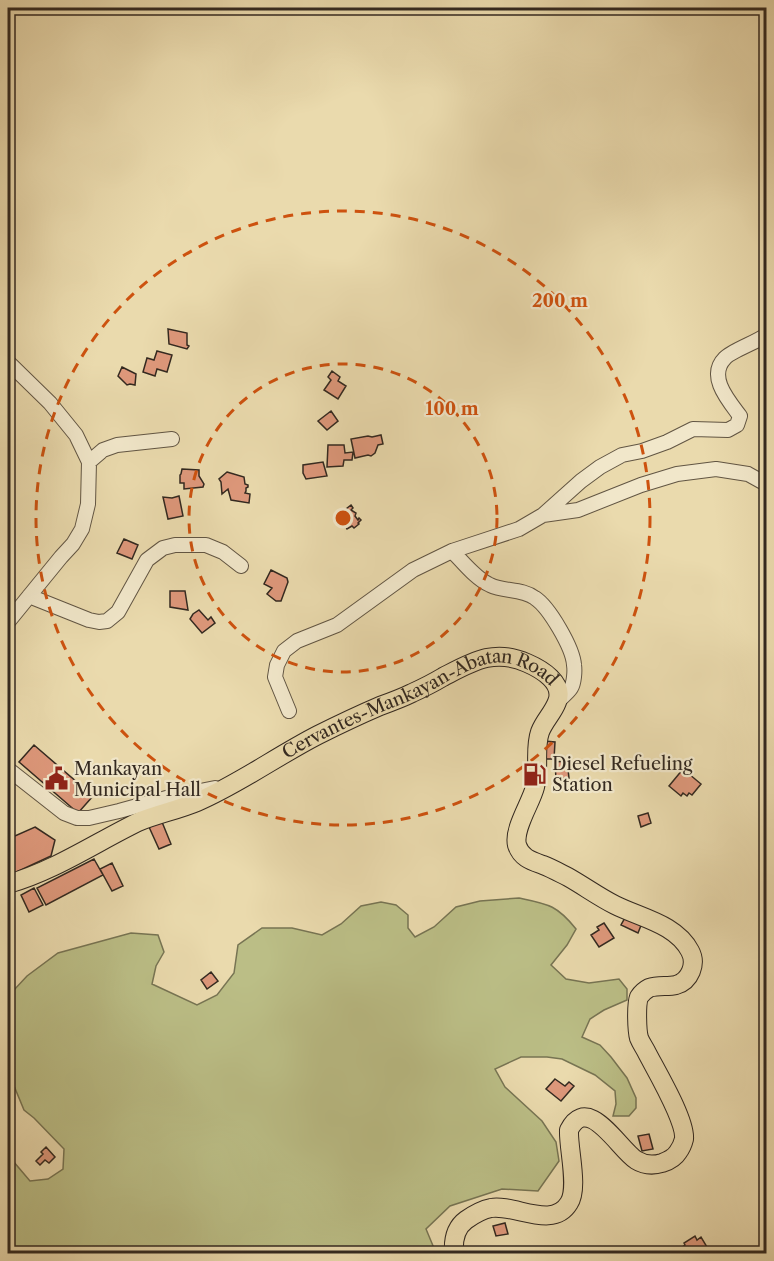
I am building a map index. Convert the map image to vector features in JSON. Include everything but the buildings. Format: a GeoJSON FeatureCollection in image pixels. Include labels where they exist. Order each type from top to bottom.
{"type":"FeatureCollection","features":[{"type":"Feature","properties":{"kind":"main road","name":"Cervantes-Mankayan-Abatan Road"},"geometry":{"type":"LineString","coordinates":[[8,884],[63,862],[144,820],[199,801],[319,734],[411,694],[476,661],[500,656],[514,658],[544,671],[555,684],[559,696],[538,737],[536,783],[517,834],[517,844],[521,853],[529,861],[562,874],[613,904],[664,926],[677,935],[688,948],[693,958],[692,971],[689,976],[678,985],[652,987],[644,991],[639,998],[638,1015],[639,1038],[672,1100],[682,1125],[684,1139],[673,1158],[657,1165],[646,1165],[625,1151],[599,1122],[589,1117],[580,1117],[575,1120],[569,1130],[573,1186],[569,1204],[560,1213],[549,1216],[491,1208],[474,1214],[460,1224],[453,1244],[454,1254]]}},
{"type":"Feature","properties":{"kind":"street"},"geometry":{"type":"LineString","coordinates":[[289,711],[275,677],[277,665],[284,651],[297,641],[337,625],[413,570],[452,551],[519,529],[543,515],[600,467],[622,455],[667,442],[693,429],[728,430],[737,425],[740,416],[719,382],[717,371],[726,357],[766,335]]}},
{"type":"Feature","properties":{"kind":"street"},"geometry":{"type":"LineString","coordinates":[[8,362],[50,403],[76,435],[89,462],[88,504],[82,529],[73,544],[8,622]]}},
{"type":"Feature","properties":{"kind":"street"},"geometry":{"type":"LineString","coordinates":[[89,462],[103,450],[117,445],[172,439]]}},
{"type":"Feature","properties":{"kind":"street"},"geometry":{"type":"LineString","coordinates":[[543,515],[578,510],[641,485],[677,474],[716,469],[748,474],[766,484]]}},
{"type":"Feature","properties":{"kind":"street"},"geometry":{"type":"LineString","coordinates":[[28,596],[89,620],[107,621],[118,612],[147,560],[163,548],[175,545],[206,544],[223,552],[241,566]]}},
{"type":"Feature","properties":{"kind":"street"},"geometry":{"type":"LineString","coordinates":[[452,551],[489,585],[534,597],[548,610],[567,643],[574,664],[570,690],[558,701]]}},
{"type":"Feature","properties":{"kind":"street"},"geometry":{"type":"LineString","coordinates":[[8,768],[64,813],[77,818],[89,818],[231,784]]}},
{"type":"Feature","properties":{"kind":"green space"},"geometry":{"type":"Polygon","coordinates":[[[519,898],[557,910],[576,929],[551,965],[566,979],[589,983],[619,979],[627,989],[627,1000],[590,1019],[582,1037],[600,1045],[611,1057],[627,1078],[636,1098],[636,1108],[629,1116],[613,1116],[616,1104],[615,1091],[595,1075],[562,1059],[521,1057],[495,1069],[505,1087],[542,1121],[556,1142],[559,1161],[538,1191],[502,1189],[450,1206],[426,1229],[436,1253],[8,1253],[8,1160],[13,1161],[30,1181],[48,1179],[63,1169],[64,1149],[24,1110],[12,1081],[8,1023],[13,991],[27,976],[58,953],[131,933],[158,935],[164,952],[156,966],[152,984],[197,1005],[217,995],[234,973],[238,945],[262,928],[292,928],[322,935],[341,924],[361,906],[381,902],[396,905],[408,915],[408,928],[415,937],[434,927],[456,907],[480,901],[519,898]]]}},
{"type":"Feature","properties":{"kind":"place","name":"Diesel Refueling Station"},"geometry":{"type":"Point","coordinates":[534,774]}},
{"type":"Feature","properties":{"kind":"place","name":"Mankayan Municipal Hall"},"geometry":{"type":"Point","coordinates":[56,779]}}]}
